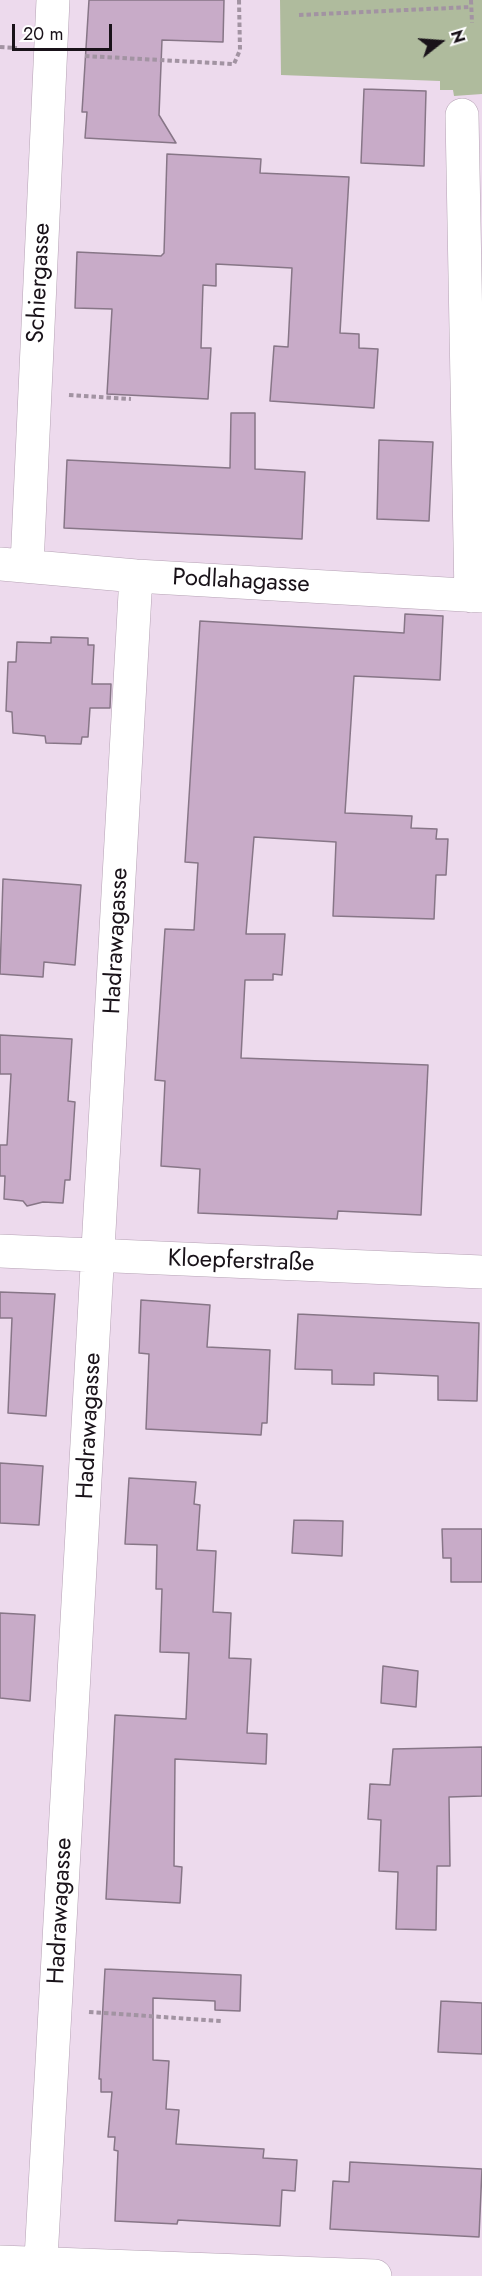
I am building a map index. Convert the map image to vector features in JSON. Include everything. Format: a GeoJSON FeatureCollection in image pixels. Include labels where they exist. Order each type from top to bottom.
{"type":"FeatureCollection","features":[{"type":"Feature","properties":{"kind":"street","name":"Schiergasse"},"geometry":{"type":"LineString","coordinates":[[14,565],[35,393],[53,0]]}},
{"type":"Feature","properties":{"kind":"street"},"geometry":{"type":"LineString","coordinates":[[462,115],[476,596]]}},
{"type":"Feature","properties":{"kind":"street","name":"Podlahagasse"},"geometry":{"type":"LineString","coordinates":[[14,565],[136,576],[476,596]]}},
{"type":"Feature","properties":{"kind":"street","name":"Hadrawagasse"},"geometry":{"type":"LineString","coordinates":[[40,2270],[100,1256],[136,576]]}},
{"type":"Feature","properties":{"kind":"street","name":"Kloepferstraße"},"geometry":{"type":"LineString","coordinates":[[0,1251],[482,1272]]}},
{"type":"Feature","properties":{"kind":"street"},"geometry":{"type":"LineString","coordinates":[[0,2262],[40,2270],[375,2276]]}},
{"type":"Feature","properties":{"kind":"path"},"geometry":{"type":"LineString","coordinates":[[51,54],[234,64],[240,50],[239,0]]}},
{"type":"Feature","properties":{"kind":"path"},"geometry":{"type":"LineString","coordinates":[[471,0],[472,23]]}},
{"type":"Feature","properties":{"kind":"path"},"geometry":{"type":"LineString","coordinates":[[299,15],[471,7]]}},
{"type":"Feature","properties":{"kind":"path"},"geometry":{"type":"LineString","coordinates":[[35,393],[131,399]]}},
{"type":"Feature","properties":{"kind":"path"},"geometry":{"type":"LineString","coordinates":[[55,2010],[221,2020]]}},
{"type":"Feature","properties":{"kind":"green space"},"geometry":{"type":"Polygon","coordinates":[[[280,0],[482,0],[482,94],[454,96],[453,90],[440,90],[440,81],[281,75],[280,0]]]}},
{"type":"Feature","properties":{"kind":"building"},"geometry":{"type":"Polygon","coordinates":[[[89,0],[224,0],[223,42],[162,40],[159,115],[176,143],[85,138],[87,112],[82,112],[89,0]]]}},
{"type":"Feature","properties":{"kind":"building"},"geometry":{"type":"Polygon","coordinates":[[[364,89],[426,91],[424,166],[361,163],[364,89]]]}},
{"type":"Feature","properties":{"kind":"building"},"geometry":{"type":"Polygon","coordinates":[[[167,154],[261,159],[260,173],[349,177],[340,333],[359,334],[359,348],[378,349],[374,408],[270,401],[274,346],[288,347],[292,268],[216,264],[216,286],[203,285],[201,348],[211,348],[208,399],[107,394],[112,309],[75,308],[77,252],[161,256],[164,253],[167,154]]]}},
{"type":"Feature","properties":{"kind":"building"},"geometry":{"type":"Polygon","coordinates":[[[231,413],[255,413],[255,469],[305,472],[302,539],[64,528],[67,460],[230,468],[231,413]]]}},
{"type":"Feature","properties":{"kind":"building"},"geometry":{"type":"Polygon","coordinates":[[[379,440],[433,442],[429,521],[377,519],[379,440]]]}},
{"type":"Feature","properties":{"kind":"building"},"geometry":{"type":"Polygon","coordinates":[[[405,614],[443,616],[440,680],[354,676],[345,813],[412,816],[411,828],[437,829],[436,839],[448,839],[446,875],[436,875],[434,919],[333,916],[336,842],[254,837],[246,934],[285,934],[282,975],[273,974],[273,980],[245,980],[241,1058],[428,1065],[421,1215],[338,1211],[337,1219],[198,1213],[200,1169],[161,1166],[165,1081],[155,1080],[165,929],[194,930],[198,863],[185,862],[200,621],[404,633],[405,614]]]}},
{"type":"Feature","properties":{"kind":"building"},"geometry":{"type":"Polygon","coordinates":[[[51,637],[88,638],[88,645],[94,645],[92,684],[111,684],[110,708],[90,708],[88,737],[82,737],[81,744],[46,743],[45,736],[13,733],[12,712],[6,711],[8,662],[16,662],[17,642],[51,643],[51,637]]]}},
{"type":"Feature","properties":{"kind":"building"},"geometry":{"type":"Polygon","coordinates":[[[3,879],[81,885],[75,965],[44,962],[43,977],[0,974],[3,879]]]}},
{"type":"Feature","properties":{"kind":"building"},"geometry":{"type":"Polygon","coordinates":[[[0,1035],[72,1039],[68,1101],[75,1102],[70,1180],[65,1180],[63,1203],[43,1202],[27,1206],[23,1201],[4,1199],[5,1176],[0,1176],[0,1145],[7,1145],[11,1074],[0,1074],[0,1035]]]}},
{"type":"Feature","properties":{"kind":"building"},"geometry":{"type":"Polygon","coordinates":[[[0,1292],[55,1294],[46,1416],[8,1413],[12,1318],[0,1318],[0,1292]]]}},
{"type":"Feature","properties":{"kind":"building"},"geometry":{"type":"Polygon","coordinates":[[[141,1300],[210,1305],[207,1347],[270,1350],[267,1423],[262,1423],[261,1435],[146,1429],[149,1354],[139,1353],[141,1300]]]}},
{"type":"Feature","properties":{"kind":"building"},"geometry":{"type":"Polygon","coordinates":[[[298,1314],[479,1323],[477,1401],[438,1400],[438,1376],[374,1373],[374,1385],[332,1384],[332,1370],[295,1369],[298,1314]]]}},
{"type":"Feature","properties":{"kind":"building"},"geometry":{"type":"Polygon","coordinates":[[[0,1463],[43,1466],[39,1525],[0,1523],[0,1463]]]}},
{"type":"Feature","properties":{"kind":"building"},"geometry":{"type":"Polygon","coordinates":[[[129,1478],[196,1482],[194,1504],[200,1505],[197,1550],[216,1551],[213,1612],[231,1613],[229,1658],[251,1659],[247,1733],[267,1734],[266,1764],[175,1759],[174,1866],[182,1867],[180,1903],[106,1899],[115,1715],[186,1719],[189,1653],[160,1652],[162,1589],[156,1589],[157,1545],[125,1544],[129,1478]]]}},
{"type":"Feature","properties":{"kind":"building"},"geometry":{"type":"Polygon","coordinates":[[[294,1520],[343,1521],[342,1556],[292,1553],[294,1520]]]}},
{"type":"Feature","properties":{"kind":"building"},"geometry":{"type":"Polygon","coordinates":[[[442,1529],[482,1529],[482,1582],[451,1582],[451,1558],[443,1558],[442,1529]]]}},
{"type":"Feature","properties":{"kind":"building"},"geometry":{"type":"Polygon","coordinates":[[[0,1613],[35,1615],[30,1701],[0,1698],[0,1613]]]}},
{"type":"Feature","properties":{"kind":"building"},"geometry":{"type":"Polygon","coordinates":[[[383,1666],[418,1671],[416,1707],[381,1703],[383,1666]]]}},
{"type":"Feature","properties":{"kind":"building"},"geometry":{"type":"Polygon","coordinates":[[[482,1747],[482,1796],[449,1797],[450,1866],[437,1866],[436,1930],[396,1929],[398,1872],[379,1871],[381,1820],[368,1819],[370,1784],[390,1785],[393,1749],[482,1747]]]}},
{"type":"Feature","properties":{"kind":"building"},"geometry":{"type":"Polygon","coordinates":[[[105,1969],[241,1975],[240,2011],[215,2010],[215,2001],[153,1998],[153,2060],[169,2061],[166,2109],[179,2110],[176,2144],[264,2149],[263,2158],[297,2160],[295,2191],[282,2190],[280,2226],[178,2220],[177,2224],[115,2221],[118,2151],[114,2150],[115,2137],[108,2137],[112,2092],[101,2092],[101,2079],[99,2079],[105,1969]]]}},
{"type":"Feature","properties":{"kind":"building"},"geometry":{"type":"Polygon","coordinates":[[[441,2001],[482,2003],[482,2054],[438,2052],[441,2001]]]}},
{"type":"Feature","properties":{"kind":"building"},"geometry":{"type":"Polygon","coordinates":[[[350,2162],[482,2169],[479,2237],[330,2229],[333,2181],[349,2182],[350,2162]]]}}]}
